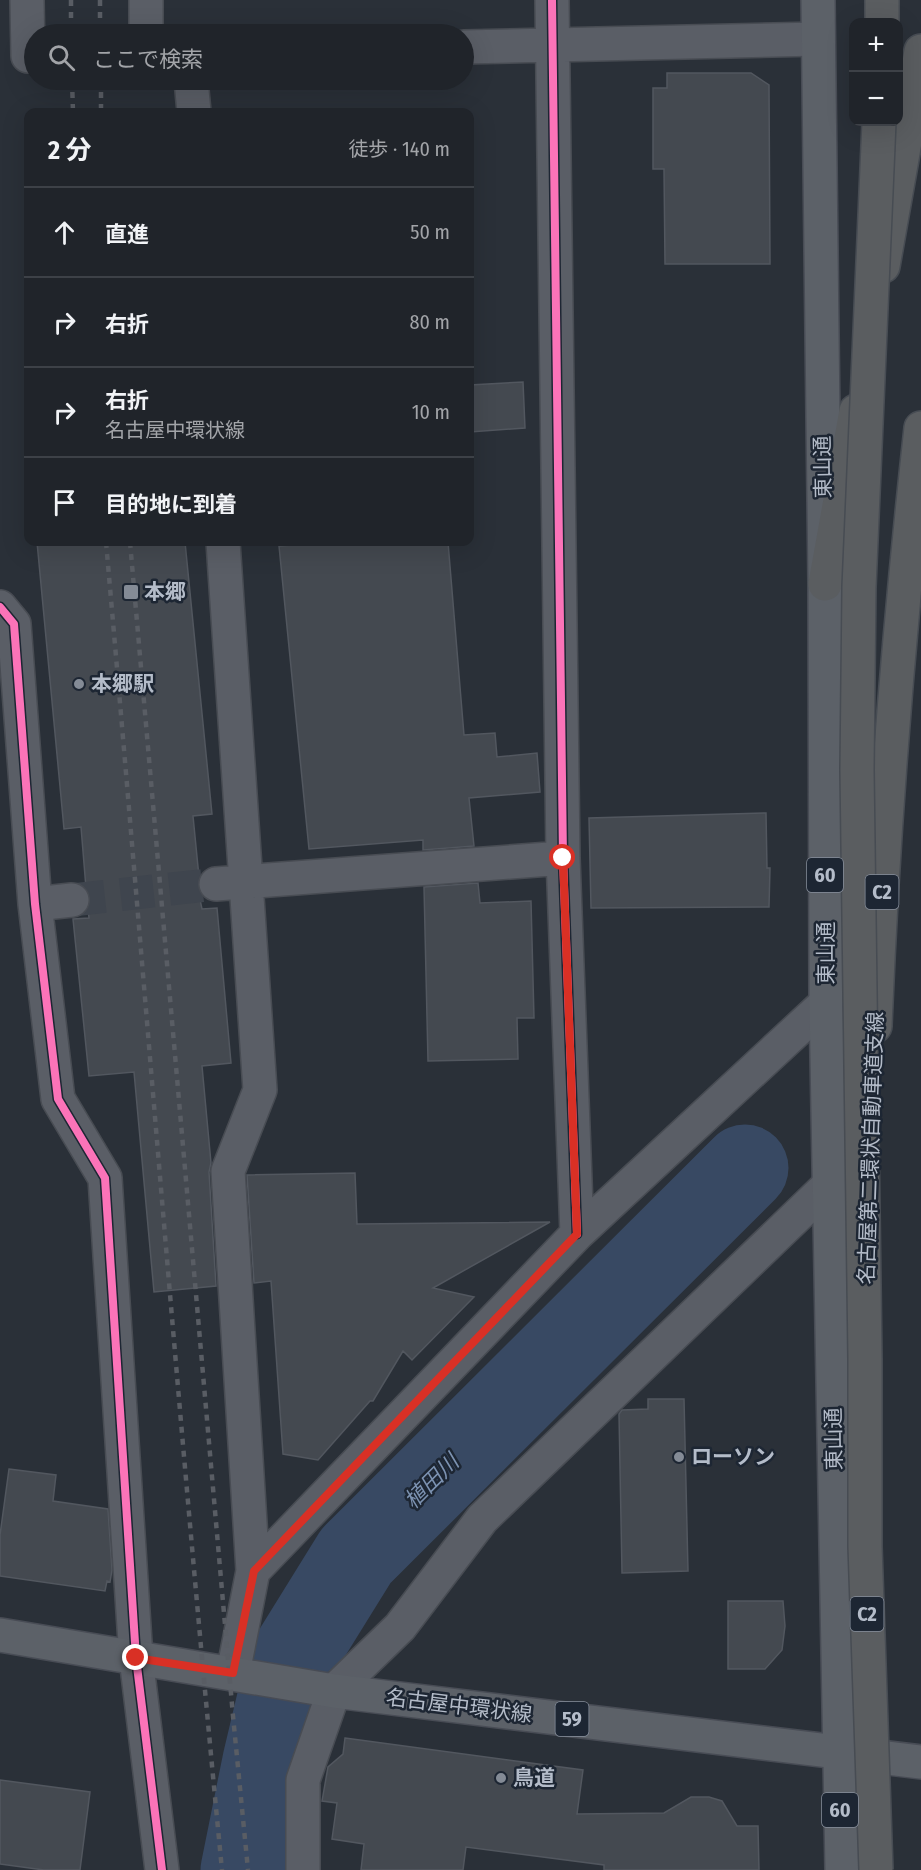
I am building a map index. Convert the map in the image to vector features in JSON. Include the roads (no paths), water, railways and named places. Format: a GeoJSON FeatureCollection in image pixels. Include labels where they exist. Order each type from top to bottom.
{"type":"FeatureCollection","features":[{"type":"Feature","properties":{"kind":"highway"},"geometry":{"type":"LineString","coordinates":[[882,0],[882,18]]}},
{"type":"Feature","properties":{"kind":"highway"},"geometry":{"type":"LineString","coordinates":[[825,584],[921,51]]}},
{"type":"Feature","properties":{"kind":"highway"},"geometry":{"type":"LineString","coordinates":[[865,1358],[857,736],[859,587],[879,126]]}},
{"type":"Feature","properties":{"kind":"highway","name":"名古屋第二環状自動車道支線"},"geometry":{"type":"LineString","coordinates":[[876,1870],[865,1546],[865,1358],[870,1131],[876,979],[888,783],[906,567],[921,428]]}},
{"type":"Feature","properties":{"kind":"main road","name":"東山通"},"geometry":{"type":"LineString","coordinates":[[818,0],[825,584],[826,1003],[838,1751],[842,1870]]}},
{"type":"Feature","properties":{"kind":"main road","name":"名古屋中環状線"},"geometry":{"type":"LineString","coordinates":[[0,1635],[319,1688],[921,1762]]}},
{"type":"Feature","properties":{"kind":"street"},"geometry":{"type":"LineString","coordinates":[[24,24],[27,0]]}},
{"type":"Feature","properties":{"kind":"street"},"geometry":{"type":"LineString","coordinates":[[146,0],[146,24]]}},
{"type":"Feature","properties":{"kind":"street"},"geometry":{"type":"LineString","coordinates":[[552,0],[563,858],[577,1234]]}},
{"type":"Feature","properties":{"kind":"street"},"geometry":{"type":"LineString","coordinates":[[21,57],[24,28]]}},
{"type":"Feature","properties":{"kind":"street"},"geometry":{"type":"LineString","coordinates":[[474,47],[818,39]]}},
{"type":"Feature","properties":{"kind":"street"},"geometry":{"type":"LineString","coordinates":[[192,90],[194,108]]}},
{"type":"Feature","properties":{"kind":"street"},"geometry":{"type":"LineString","coordinates":[[223,546],[231,882],[260,1090],[228,1171],[254,1571],[245,1676]]}},
{"type":"Feature","properties":{"kind":"street"},"geometry":{"type":"LineString","coordinates":[[0,607],[14,624],[34,904],[58,1099],[105,1178],[136,1658],[162,1870]]}},
{"type":"Feature","properties":{"kind":"street"},"geometry":{"type":"LineString","coordinates":[[231,882],[563,858]]}},
{"type":"Feature","properties":{"kind":"street"},"geometry":{"type":"LineString","coordinates":[[34,904],[72,900]]}},
{"type":"Feature","properties":{"kind":"street"},"geometry":{"type":"LineString","coordinates":[[254,1571],[577,1234],[826,1003]]}},
{"type":"Feature","properties":{"kind":"street"},"geometry":{"type":"LineString","coordinates":[[303,1870],[303,1780],[319,1688],[400,1627],[482,1520],[830,1184]]}},
{"type":"Feature","properties":{"kind":"waterway","name":"植田川"},"geometry":{"type":"LineString","coordinates":[[244,1870],[289,1664],[356,1556],[745,1168]]}},
{"type":"Feature","properties":{"kind":"tunnel"},"geometry":{"type":"LineString","coordinates":[[72,900],[216,884]]}},
{"type":"Feature","properties":{"kind":"railway"},"geometry":{"type":"LineString","coordinates":[[71,0],[71,24]]}},
{"type":"Feature","properties":{"kind":"railway"},"geometry":{"type":"LineString","coordinates":[[100,0],[100,24]]}},
{"type":"Feature","properties":{"kind":"railway"},"geometry":{"type":"LineString","coordinates":[[72,90],[73,108]]}},
{"type":"Feature","properties":{"kind":"railway"},"geometry":{"type":"LineString","coordinates":[[101,90],[101,108]]}},
{"type":"Feature","properties":{"kind":"railway"},"geometry":{"type":"LineString","coordinates":[[106,546],[222,1870]]}},
{"type":"Feature","properties":{"kind":"railway"},"geometry":{"type":"LineString","coordinates":[[130,546],[248,1870]]}},
{"type":"Feature","properties":{"kind":"place","name":"本郷"},"geometry":{"type":"Point","coordinates":[131,592]}},
{"type":"Feature","properties":{"kind":"place","name":"本郷駅"},"geometry":{"type":"Point","coordinates":[79,684]}},
{"type":"Feature","properties":{"kind":"place","name":"ローソン"},"geometry":{"type":"Point","coordinates":[679,1457]}},
{"type":"Feature","properties":{"kind":"place","name":"鳥道"},"geometry":{"type":"Point","coordinates":[501,1778]}}]}
